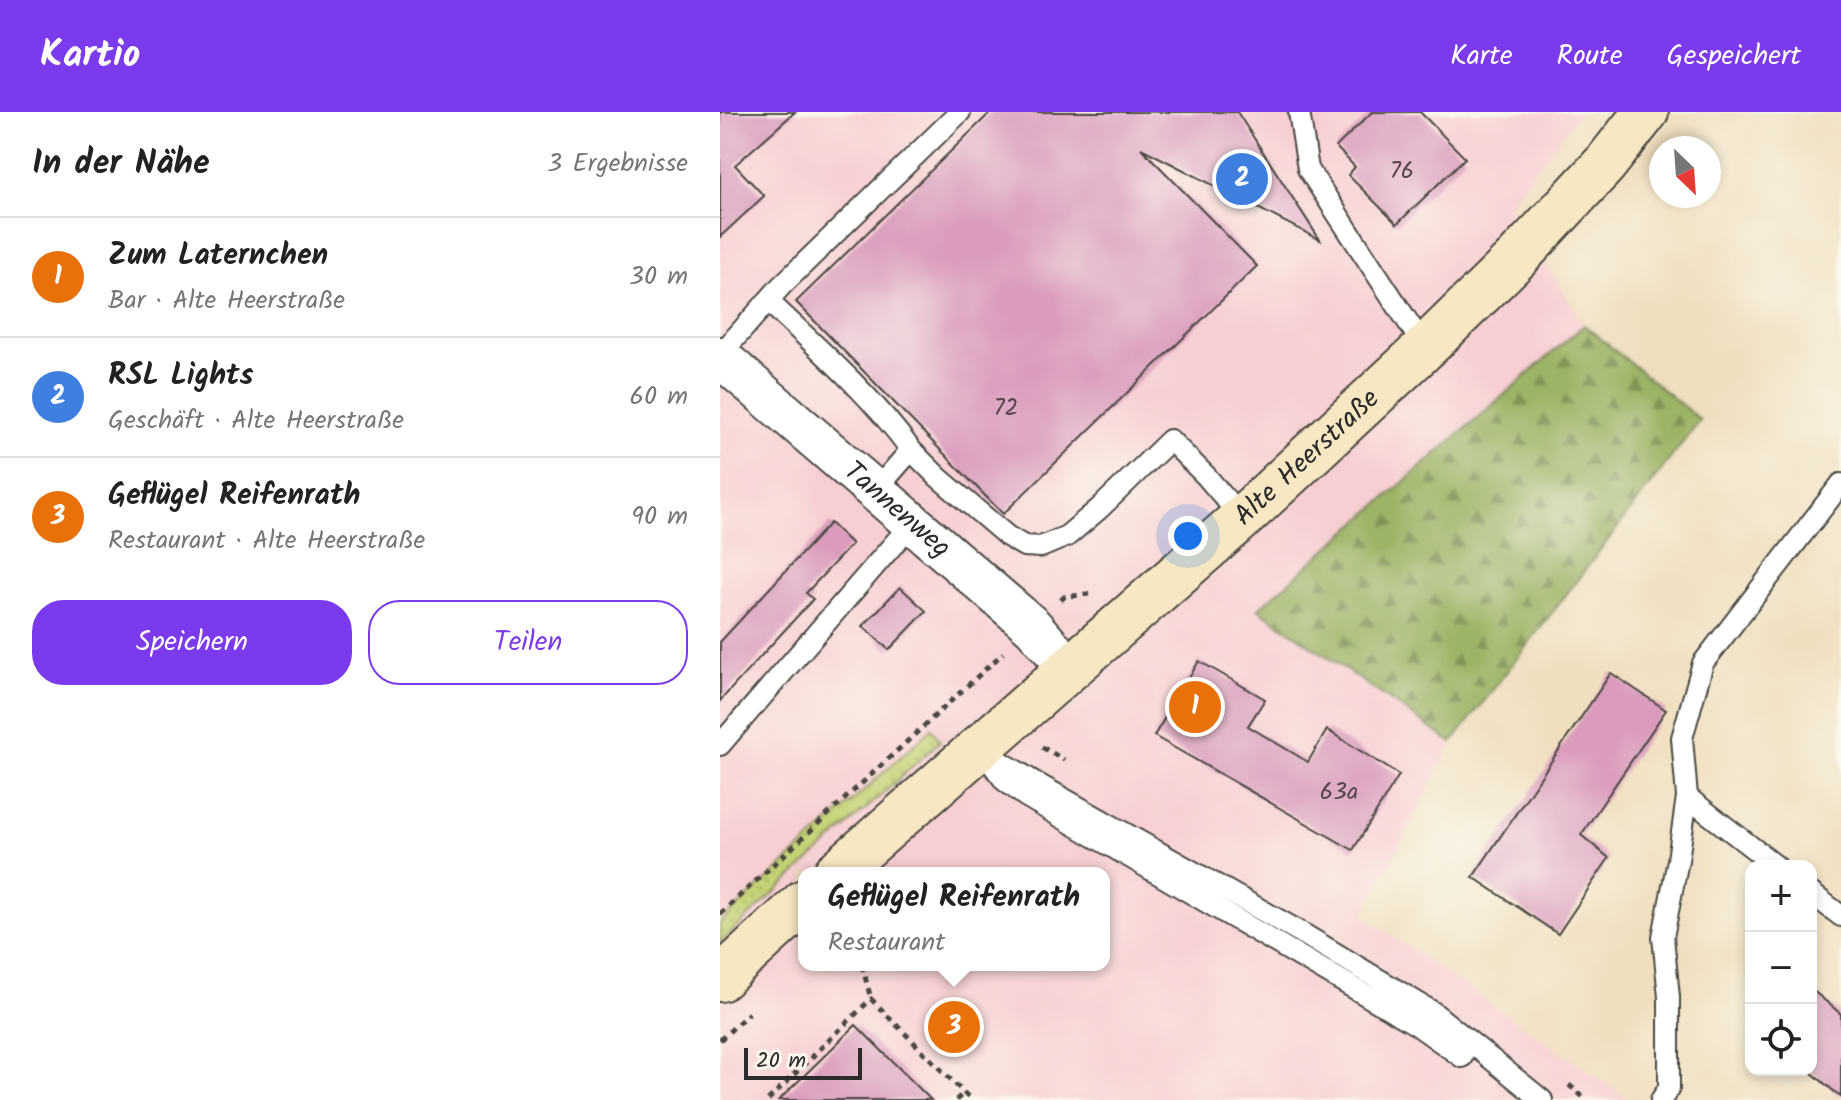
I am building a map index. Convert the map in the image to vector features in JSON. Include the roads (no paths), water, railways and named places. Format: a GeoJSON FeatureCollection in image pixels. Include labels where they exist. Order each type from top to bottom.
{"type":"FeatureCollection","features":[{"type":"Feature","properties":{"kind":"street","name":"Alte Heerstraße"},"geometry":{"type":"LineString","coordinates":[[843,867],[1242,518],[1425,348],[1586,185],[1646,112]]}},
{"type":"Feature","properties":{"kind":"street","name":"Tannenweg"},"geometry":{"type":"LineString","coordinates":[[720,356],[1033,627],[1070,669]]}},
{"type":"Feature","properties":{"kind":"street"},"geometry":{"type":"LineString","coordinates":[[720,979],[798,908]]}},
{"type":"Feature","properties":{"kind":"lane"},"geometry":{"type":"LineString","coordinates":[[720,356],[768,301],[960,112]]}},
{"type":"Feature","properties":{"kind":"lane"},"geometry":{"type":"LineString","coordinates":[[1299,112],[1308,169],[1425,348]]}},
{"type":"Feature","properties":{"kind":"lane"},"geometry":{"type":"LineString","coordinates":[[768,301],[844,372],[938,477],[1007,536],[1024,546],[1041,547],[1067,536],[1170,440],[1242,518]]}},
{"type":"Feature","properties":{"kind":"lane"},"geometry":{"type":"LineString","coordinates":[[875,491],[911,450]]}},
{"type":"Feature","properties":{"kind":"lane"},"geometry":{"type":"LineString","coordinates":[[1661,1100],[1669,1088],[1669,997],[1663,937],[1687,797],[1682,738],[1703,663],[1841,484]]}},
{"type":"Feature","properties":{"kind":"lane"},"geometry":{"type":"LineString","coordinates":[[720,745],[912,523]]}},
{"type":"Feature","properties":{"kind":"lane"},"geometry":{"type":"LineString","coordinates":[[979,748],[1005,781],[1025,796],[1417,1025],[1462,1057]]}},
{"type":"Feature","properties":{"kind":"lane"},"geometry":{"type":"LineString","coordinates":[[979,748],[1433,1012],[1542,1100]]}},
{"type":"Feature","properties":{"kind":"lane"},"geometry":{"type":"LineString","coordinates":[[1687,797],[1768,860]]}},
{"type":"Feature","properties":{"kind":"lane"},"geometry":{"type":"LineString","coordinates":[[1817,898],[1841,916]]}},
{"type":"Feature","properties":{"kind":"place","name":"RSL Lights"},"geometry":{"type":"Point","coordinates":[1242,179]}},
{"type":"Feature","properties":{"kind":"place","name":"Zum Laternchen"},"geometry":{"type":"Point","coordinates":[1195,707]}},
{"type":"Feature","properties":{"kind":"place","name":"Geflügel Reifenrath"},"geometry":{"type":"Point","coordinates":[954,1027]}}]}
